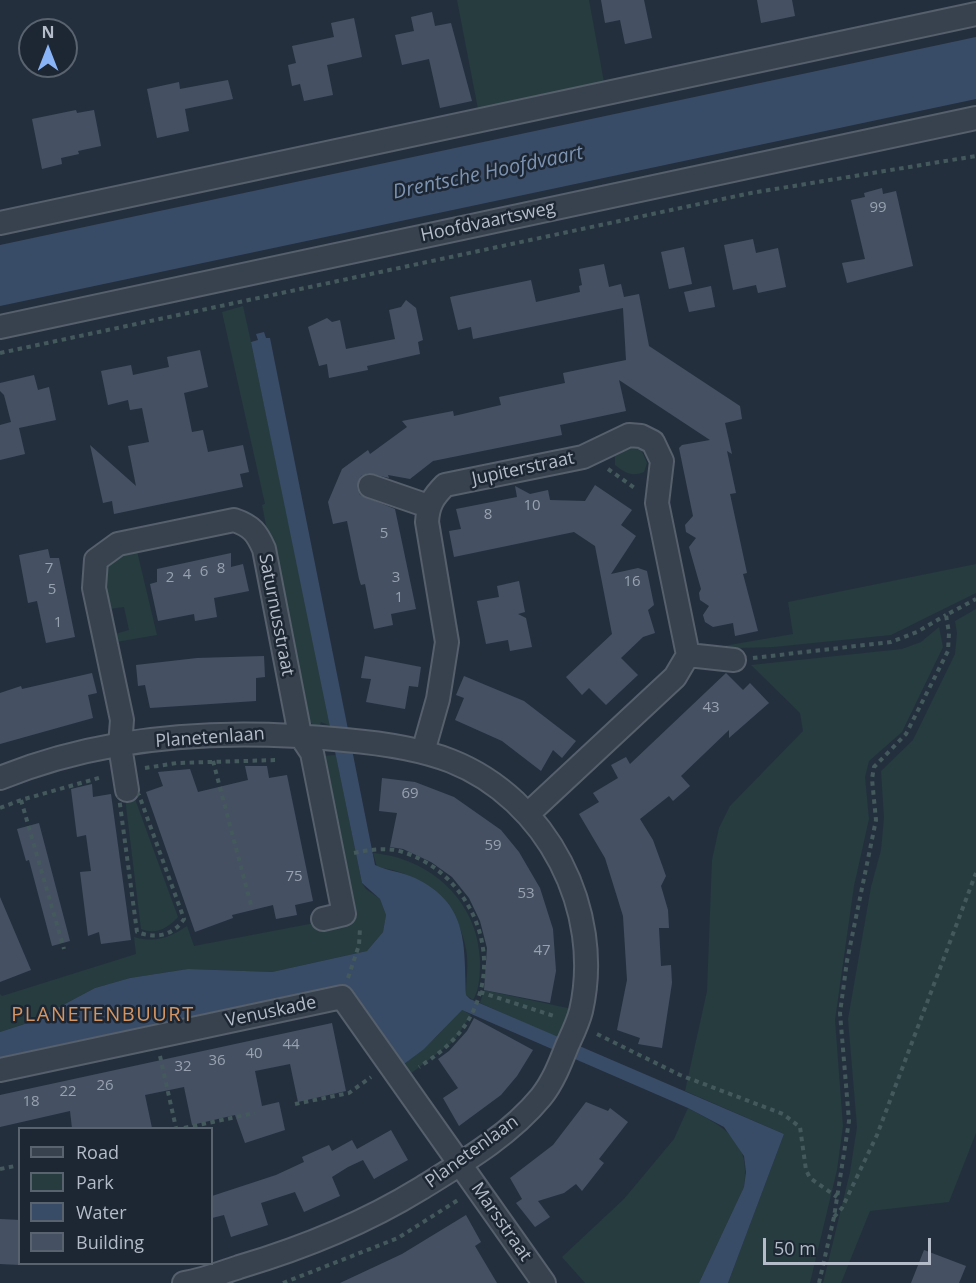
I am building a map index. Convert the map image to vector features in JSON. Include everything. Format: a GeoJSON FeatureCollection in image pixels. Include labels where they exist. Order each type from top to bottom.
{"type":"FeatureCollection","features":[{"type":"Feature","properties":{"kind":"street"},"geometry":{"type":"LineString","coordinates":[[0,222],[976,14]]}},
{"type":"Feature","properties":{"kind":"street","name":"Hoofdvaartsweg"},"geometry":{"type":"LineString","coordinates":[[0,327],[976,118]]}},
{"type":"Feature","properties":{"kind":"street","name":"Jupiterstraat"},"geometry":{"type":"LineString","coordinates":[[428,506],[445,485],[583,457],[629,435],[641,436],[653,442],[662,461],[657,503],[688,655]]}},
{"type":"Feature","properties":{"kind":"street"},"geometry":{"type":"LineString","coordinates":[[370,486],[428,506],[427,522],[447,642],[438,699],[423,752]]}},
{"type":"Feature","properties":{"kind":"street","name":"Saturnusstraat"},"geometry":{"type":"LineString","coordinates":[[120,746],[122,720],[94,588],[96,560],[118,544],[234,520],[247,524],[257,532],[264,549],[300,735]]}},
{"type":"Feature","properties":{"kind":"street"},"geometry":{"type":"LineString","coordinates":[[529,813],[668,684],[682,667],[688,655],[734,660]]}},
{"type":"Feature","properties":{"kind":"street","name":"Planetenlaan"},"geometry":{"type":"LineString","coordinates":[[6,776],[87,752],[213,735],[300,735],[364,741],[423,752],[453,762],[502,791],[529,813],[566,872],[581,915],[585,936],[585,975],[575,1027],[560,1064],[552,1081],[528,1110],[504,1133],[460,1165],[389,1208],[312,1244],[189,1283]]}},
{"type":"Feature","properties":{"kind":"street"},"geometry":{"type":"LineString","coordinates":[[300,735],[312,753],[344,914],[323,919]]}},
{"type":"Feature","properties":{"kind":"street"},"geometry":{"type":"LineString","coordinates":[[120,746],[126,781]]}},
{"type":"Feature","properties":{"kind":"street","name":"Venuskade"},"geometry":{"type":"LineString","coordinates":[[0,1070],[342,997],[460,1165]]}},
{"type":"Feature","properties":{"kind":"street","name":"Marsstraat"},"geometry":{"type":"LineString","coordinates":[[460,1165],[540,1282]]}},
{"type":"Feature","properties":{"kind":"path","name":"Hoofdvaartsweg"},"geometry":{"type":"LineString","coordinates":[[0,353],[751,193],[976,156]]}},
{"type":"Feature","properties":{"kind":"path"},"geometry":{"type":"LineString","coordinates":[[583,457],[605,468],[657,503]]}},
{"type":"Feature","properties":{"kind":"path"},"geometry":{"type":"LineString","coordinates":[[734,660],[891,642],[917,632],[976,599]]}},
{"type":"Feature","properties":{"kind":"path"},"geometry":{"type":"LineString","coordinates":[[819,1283],[834,1217],[849,1121],[840,1013],[847,961],[876,820],[872,779],[874,767],[906,734],[948,651],[949,633],[946,615]]}},
{"type":"Feature","properties":{"kind":"path"},"geometry":{"type":"LineString","coordinates":[[213,761],[251,906]]}},
{"type":"Feature","properties":{"kind":"path"},"geometry":{"type":"LineString","coordinates":[[0,808],[21,800],[126,781],[177,763],[313,761]]}},
{"type":"Feature","properties":{"kind":"path"},"geometry":{"type":"LineString","coordinates":[[6,776],[21,800],[64,949]]}},
{"type":"Feature","properties":{"kind":"path"},"geometry":{"type":"LineString","coordinates":[[126,781],[139,795],[184,919],[173,932],[162,936],[147,936],[137,932],[119,797],[126,781]]}},
{"type":"Feature","properties":{"kind":"path"},"geometry":{"type":"LineString","coordinates":[[351,854],[375,849],[394,850],[427,864],[452,885],[464,899],[476,920],[482,939],[484,965],[480,994],[471,1015],[454,1041],[416,1070]]}},
{"type":"Feature","properties":{"kind":"path"},"geometry":{"type":"LineString","coordinates":[[834,1217],[842,1208],[877,1135],[976,873]]}},
{"type":"Feature","properties":{"kind":"path"},"geometry":{"type":"LineString","coordinates":[[346,985],[356,955]]}},
{"type":"Feature","properties":{"kind":"path"},"geometry":{"type":"LineString","coordinates":[[480,994],[575,1027],[680,1076],[783,1114],[800,1127],[806,1170],[810,1178],[837,1197]]}},
{"type":"Feature","properties":{"kind":"path"},"geometry":{"type":"LineString","coordinates":[[156,1036],[176,1127]]}},
{"type":"Feature","properties":{"kind":"path"},"geometry":{"type":"LineString","coordinates":[[295,1104],[349,1093],[388,1064]]}},
{"type":"Feature","properties":{"kind":"path"},"geometry":{"type":"LineString","coordinates":[[189,1127],[255,1113]]}},
{"type":"Feature","properties":{"kind":"path"},"geometry":{"type":"LineString","coordinates":[[0,1169],[15,1166]]}},
{"type":"Feature","properties":{"kind":"path"},"geometry":{"type":"LineString","coordinates":[[283,1283],[398,1238],[476,1188]]}},
{"type":"Feature","properties":{"kind":"green space"},"geometry":{"type":"Polygon","coordinates":[[[457,0],[589,0],[604,82],[478,109],[457,0]]]}},
{"type":"Feature","properties":{"kind":"green space"},"geometry":{"type":"Polygon","coordinates":[[[243,306],[331,726],[321,722],[319,727],[312,724],[302,704],[262,505],[265,504],[222,312],[243,306]]]}},
{"type":"Feature","properties":{"kind":"green space"},"geometry":{"type":"Polygon","coordinates":[[[632,445],[641,449],[647,463],[644,472],[629,473],[615,465],[615,451],[632,445]]]}},
{"type":"Feature","properties":{"kind":"green space"},"geometry":{"type":"Polygon","coordinates":[[[137,551],[157,635],[116,642],[115,634],[129,630],[124,607],[109,609],[104,578],[110,564],[116,559],[137,551]]]}},
{"type":"Feature","properties":{"kind":"green space"},"geometry":{"type":"Polygon","coordinates":[[[976,564],[976,593],[891,635],[774,647],[706,649],[793,634],[788,602],[976,564]]]}},
{"type":"Feature","properties":{"kind":"green space"},"geometry":{"type":"Polygon","coordinates":[[[976,609],[976,1133],[949,1202],[870,1211],[841,1283],[823,1283],[850,1172],[857,1127],[848,1019],[871,887],[881,850],[884,818],[881,771],[913,740],[955,654],[957,633],[955,621],[976,609]]]}},
{"type":"Feature","properties":{"kind":"green space"},"geometry":{"type":"Polygon","coordinates":[[[939,627],[943,647],[902,732],[869,761],[865,777],[869,819],[854,886],[835,1020],[843,1126],[837,1170],[810,1283],[728,1283],[784,1134],[685,1091],[707,991],[712,860],[719,828],[730,806],[803,731],[800,713],[751,665],[902,649],[921,642],[939,627]]]}},
{"type":"Feature","properties":{"kind":"green space"},"geometry":{"type":"Polygon","coordinates":[[[336,755],[362,883],[366,889],[380,899],[386,915],[383,932],[367,951],[272,972],[188,969],[130,978],[95,988],[31,1022],[0,1032],[0,994],[2,996],[136,954],[134,937],[149,940],[162,938],[187,926],[194,946],[320,922],[352,922],[321,756],[336,755]]]}},
{"type":"Feature","properties":{"kind":"green space"},"geometry":{"type":"Polygon","coordinates":[[[134,796],[178,917],[157,931],[141,929],[125,798],[134,796]]]}},
{"type":"Feature","properties":{"kind":"green space"},"geometry":{"type":"Polygon","coordinates":[[[373,853],[394,857],[431,873],[447,886],[460,902],[470,919],[477,939],[480,960],[480,975],[473,1000],[466,995],[467,960],[462,933],[446,904],[423,883],[393,870],[377,867],[373,853]]]}},
{"type":"Feature","properties":{"kind":"green space"},"geometry":{"type":"Polygon","coordinates":[[[484,990],[572,1009],[567,1027],[563,1026],[560,1039],[480,1003],[484,990]]]}},
{"type":"Feature","properties":{"kind":"green space"},"geometry":{"type":"Polygon","coordinates":[[[461,1009],[471,1015],[454,1041],[410,1074],[404,1064],[436,1037],[461,1009]]]}},
{"type":"Feature","properties":{"kind":"green space"},"geometry":{"type":"Polygon","coordinates":[[[688,1108],[724,1129],[732,1137],[739,1146],[745,1171],[744,1187],[699,1283],[585,1283],[562,1257],[624,1199],[674,1139],[688,1108]]]}},
{"type":"Feature","properties":{"kind":"water","name":"Drentsche Hoofdvaart"},"geometry":{"type":"Polygon","coordinates":[[[976,37],[976,99],[0,306],[0,245],[976,37]]]}},
{"type":"Feature","properties":{"kind":"water"},"geometry":{"type":"Polygon","coordinates":[[[264,332],[266,338],[270,338],[375,865],[415,878],[433,888],[445,900],[460,928],[465,959],[466,995],[470,999],[784,1134],[728,1283],[699,1283],[744,1187],[746,1172],[744,1156],[724,1127],[688,1108],[462,1010],[424,1049],[404,1064],[346,985],[0,1058],[0,1032],[31,1022],[95,988],[130,978],[188,969],[272,972],[367,951],[383,932],[386,915],[380,899],[362,883],[251,342],[258,340],[256,334],[264,332]]]}},
{"type":"Feature","properties":{"kind":"building"},"geometry":{"type":"Polygon","coordinates":[[[601,0],[644,0],[652,38],[625,44],[620,20],[605,23],[601,0]]]}},
{"type":"Feature","properties":{"kind":"building"},"geometry":{"type":"Polygon","coordinates":[[[757,0],[792,0],[795,16],[761,23],[757,0]]]}},
{"type":"Feature","properties":{"kind":"building"},"geometry":{"type":"Polygon","coordinates":[[[432,12],[435,26],[451,23],[472,101],[440,108],[429,59],[402,65],[395,35],[414,31],[411,17],[432,12]]]}},
{"type":"Feature","properties":{"kind":"building"},"geometry":{"type":"Polygon","coordinates":[[[354,18],[362,57],[327,65],[333,95],[304,101],[300,84],[292,86],[288,65],[296,63],[292,46],[334,37],[331,23],[354,18]]]}},
{"type":"Feature","properties":{"kind":"building"},"geometry":{"type":"Polygon","coordinates":[[[228,80],[233,99],[185,109],[189,131],[157,138],[147,89],[179,82],[180,89],[228,80]]]}},
{"type":"Feature","properties":{"kind":"building"},"geometry":{"type":"Polygon","coordinates":[[[76,110],[77,113],[94,110],[101,146],[78,151],[79,154],[61,158],[62,164],[42,169],[32,119],[76,110]]]}},
{"type":"Feature","properties":{"kind":"building"},"geometry":{"type":"Polygon","coordinates":[[[882,188],[883,194],[896,191],[913,266],[847,283],[842,263],[865,259],[851,200],[865,197],[864,193],[882,188]]]}},
{"type":"Feature","properties":{"kind":"building"},"geometry":{"type":"Polygon","coordinates":[[[753,239],[756,253],[778,248],[786,287],[758,293],[756,285],[733,290],[724,245],[753,239]]]}},
{"type":"Feature","properties":{"kind":"building"},"geometry":{"type":"Polygon","coordinates":[[[684,247],[692,284],[669,289],[661,252],[684,247]]]}},
{"type":"Feature","properties":{"kind":"building"},"geometry":{"type":"Polygon","coordinates":[[[604,264],[609,287],[621,284],[624,297],[639,294],[649,346],[740,406],[742,419],[725,423],[732,454],[727,451],[736,493],[730,494],[747,573],[743,574],[758,631],[735,636],[733,623],[713,627],[705,622],[703,615],[709,606],[700,600],[701,589],[689,547],[696,538],[686,532],[685,525],[693,516],[679,448],[682,445],[710,440],[619,380],[626,411],[560,425],[562,435],[433,461],[410,479],[388,475],[389,478],[368,473],[361,476],[357,488],[360,495],[395,509],[416,609],[391,614],[393,625],[374,629],[365,584],[361,585],[359,579],[347,521],[333,524],[328,502],[342,469],[368,450],[370,454],[407,427],[402,421],[453,411],[454,416],[501,405],[499,397],[565,383],[563,373],[626,360],[623,308],[473,339],[471,327],[458,330],[450,297],[531,280],[536,302],[580,292],[579,286],[582,285],[579,269],[604,264]]]}},
{"type":"Feature","properties":{"kind":"building"},"geometry":{"type":"Polygon","coordinates":[[[711,286],[715,307],[689,312],[684,292],[711,286]]]}},
{"type":"Feature","properties":{"kind":"building"},"geometry":{"type":"Polygon","coordinates":[[[406,300],[416,308],[423,340],[418,342],[420,354],[367,366],[368,370],[329,378],[327,364],[319,366],[308,327],[327,318],[332,322],[340,320],[346,349],[395,339],[389,310],[401,307],[406,300]]]}},
{"type":"Feature","properties":{"kind":"building"},"geometry":{"type":"Polygon","coordinates":[[[200,350],[208,387],[184,393],[192,432],[203,430],[208,452],[243,445],[249,472],[240,474],[243,487],[114,514],[112,501],[103,503],[90,445],[136,486],[128,446],[149,442],[142,408],[130,410],[128,400],[108,405],[101,371],[131,365],[133,375],[169,367],[167,357],[200,350]]]}},
{"type":"Feature","properties":{"kind":"building"},"geometry":{"type":"Polygon","coordinates":[[[34,375],[38,390],[49,387],[56,420],[19,428],[25,454],[0,460],[0,425],[11,422],[4,395],[0,391],[0,383],[34,375]]]}},
{"type":"Feature","properties":{"kind":"building"},"geometry":{"type":"Polygon","coordinates":[[[595,485],[632,510],[621,525],[636,536],[611,574],[638,568],[647,571],[654,605],[648,610],[655,633],[643,637],[621,658],[638,675],[606,705],[589,688],[582,695],[566,677],[612,634],[595,546],[574,532],[454,557],[449,531],[461,529],[456,509],[517,497],[515,486],[530,494],[548,490],[550,500],[585,501],[595,485]]]}},
{"type":"Feature","properties":{"kind":"building"},"geometry":{"type":"Polygon","coordinates":[[[48,549],[50,558],[59,558],[75,637],[46,643],[37,601],[28,603],[19,555],[48,549]]]}},
{"type":"Feature","properties":{"kind":"building"},"geometry":{"type":"Polygon","coordinates":[[[231,553],[231,567],[243,564],[249,591],[214,598],[217,617],[195,621],[194,614],[158,621],[150,584],[157,582],[157,569],[231,553]]]}},
{"type":"Feature","properties":{"kind":"building"},"geometry":{"type":"Polygon","coordinates":[[[519,581],[525,612],[518,614],[526,618],[532,647],[510,651],[508,640],[486,644],[477,601],[499,597],[497,586],[519,581]]]}},
{"type":"Feature","properties":{"kind":"building"},"geometry":{"type":"Polygon","coordinates":[[[264,656],[265,677],[256,678],[256,701],[150,708],[145,685],[138,686],[136,665],[197,658],[264,656]]]}},
{"type":"Feature","properties":{"kind":"building"},"geometry":{"type":"Polygon","coordinates":[[[365,656],[421,667],[418,687],[409,686],[405,709],[366,702],[371,679],[361,678],[365,656]]]}},
{"type":"Feature","properties":{"kind":"building"},"geometry":{"type":"Polygon","coordinates":[[[92,673],[97,693],[88,695],[93,718],[0,744],[0,693],[21,686],[22,689],[92,673]]]}},
{"type":"Feature","properties":{"kind":"building"},"geometry":{"type":"Polygon","coordinates":[[[726,673],[743,690],[750,683],[769,703],[729,738],[729,730],[681,776],[690,786],[673,801],[669,796],[640,819],[653,840],[666,876],[661,886],[668,910],[669,928],[659,928],[661,966],[671,965],[672,983],[662,1048],[638,1044],[640,1038],[617,1030],[627,980],[623,916],[605,858],[579,814],[599,802],[593,793],[618,778],[611,765],[626,757],[630,764],[726,673]]]}},
{"type":"Feature","properties":{"kind":"building"},"geometry":{"type":"Polygon","coordinates":[[[464,676],[524,701],[576,741],[562,758],[553,750],[541,771],[502,741],[455,720],[464,698],[456,695],[464,676]]]}},
{"type":"Feature","properties":{"kind":"building"},"geometry":{"type":"Polygon","coordinates":[[[245,766],[267,766],[269,778],[287,775],[313,901],[295,905],[297,915],[276,919],[273,905],[232,915],[233,918],[195,932],[146,792],[163,786],[158,772],[190,769],[198,792],[248,780],[245,766]]]}},
{"type":"Feature","properties":{"kind":"building"},"geometry":{"type":"Polygon","coordinates":[[[382,778],[415,782],[454,797],[501,830],[519,852],[540,888],[553,929],[556,971],[550,1003],[484,990],[487,948],[480,921],[469,898],[452,877],[431,862],[403,849],[390,847],[397,813],[379,811],[382,778]]]}},
{"type":"Feature","properties":{"kind":"building"},"geometry":{"type":"Polygon","coordinates":[[[92,784],[93,797],[111,794],[131,940],[101,944],[99,932],[88,936],[80,872],[91,871],[86,835],[77,837],[71,789],[92,784]]]}},
{"type":"Feature","properties":{"kind":"building"},"geometry":{"type":"Polygon","coordinates":[[[39,823],[70,941],[52,946],[29,860],[26,861],[17,829],[39,823]]]}},
{"type":"Feature","properties":{"kind":"building"},"geometry":{"type":"Polygon","coordinates":[[[0,897],[31,970],[0,982],[0,897]]]}},
{"type":"Feature","properties":{"kind":"building"},"geometry":{"type":"Polygon","coordinates":[[[474,1018],[533,1050],[517,1076],[501,1095],[459,1126],[443,1098],[458,1088],[438,1059],[449,1051],[467,1031],[474,1018]]]}},
{"type":"Feature","properties":{"kind":"building"},"geometry":{"type":"Polygon","coordinates":[[[332,1023],[346,1091],[298,1102],[290,1064],[255,1071],[262,1106],[279,1102],[285,1130],[245,1143],[235,1115],[192,1125],[184,1087],[145,1095],[152,1127],[72,1127],[70,1111],[0,1127],[0,1095],[332,1023]]]}},
{"type":"Feature","properties":{"kind":"building"},"geometry":{"type":"Polygon","coordinates":[[[586,1102],[608,1111],[610,1108],[628,1122],[599,1159],[604,1163],[582,1191],[576,1184],[564,1193],[538,1201],[550,1217],[535,1227],[516,1203],[522,1199],[510,1178],[553,1145],[586,1102]]]}},
{"type":"Feature","properties":{"kind":"building"},"geometry":{"type":"Polygon","coordinates":[[[391,1130],[408,1160],[374,1179],[363,1160],[348,1167],[332,1177],[340,1196],[304,1212],[295,1192],[261,1203],[268,1225],[231,1237],[224,1215],[213,1218],[213,1196],[276,1175],[304,1162],[302,1157],[329,1145],[332,1151],[352,1140],[357,1149],[391,1130]]]}},
{"type":"Feature","properties":{"kind":"building"},"geometry":{"type":"Polygon","coordinates":[[[466,1215],[481,1242],[475,1246],[497,1283],[340,1283],[402,1254],[466,1215]]]}},
{"type":"Feature","properties":{"kind":"building"},"geometry":{"type":"Polygon","coordinates":[[[0,1219],[18,1220],[18,1265],[0,1264],[0,1219]]]}},
{"type":"Feature","properties":{"kind":"building"},"geometry":{"type":"Polygon","coordinates":[[[924,1250],[966,1266],[959,1283],[911,1283],[924,1250]]]}},
{"type":"Feature","properties":{"kind":"district","name":"PLANETENBUURT"},"geometry":{"type":"Point","coordinates":[103,1015]}}]}
